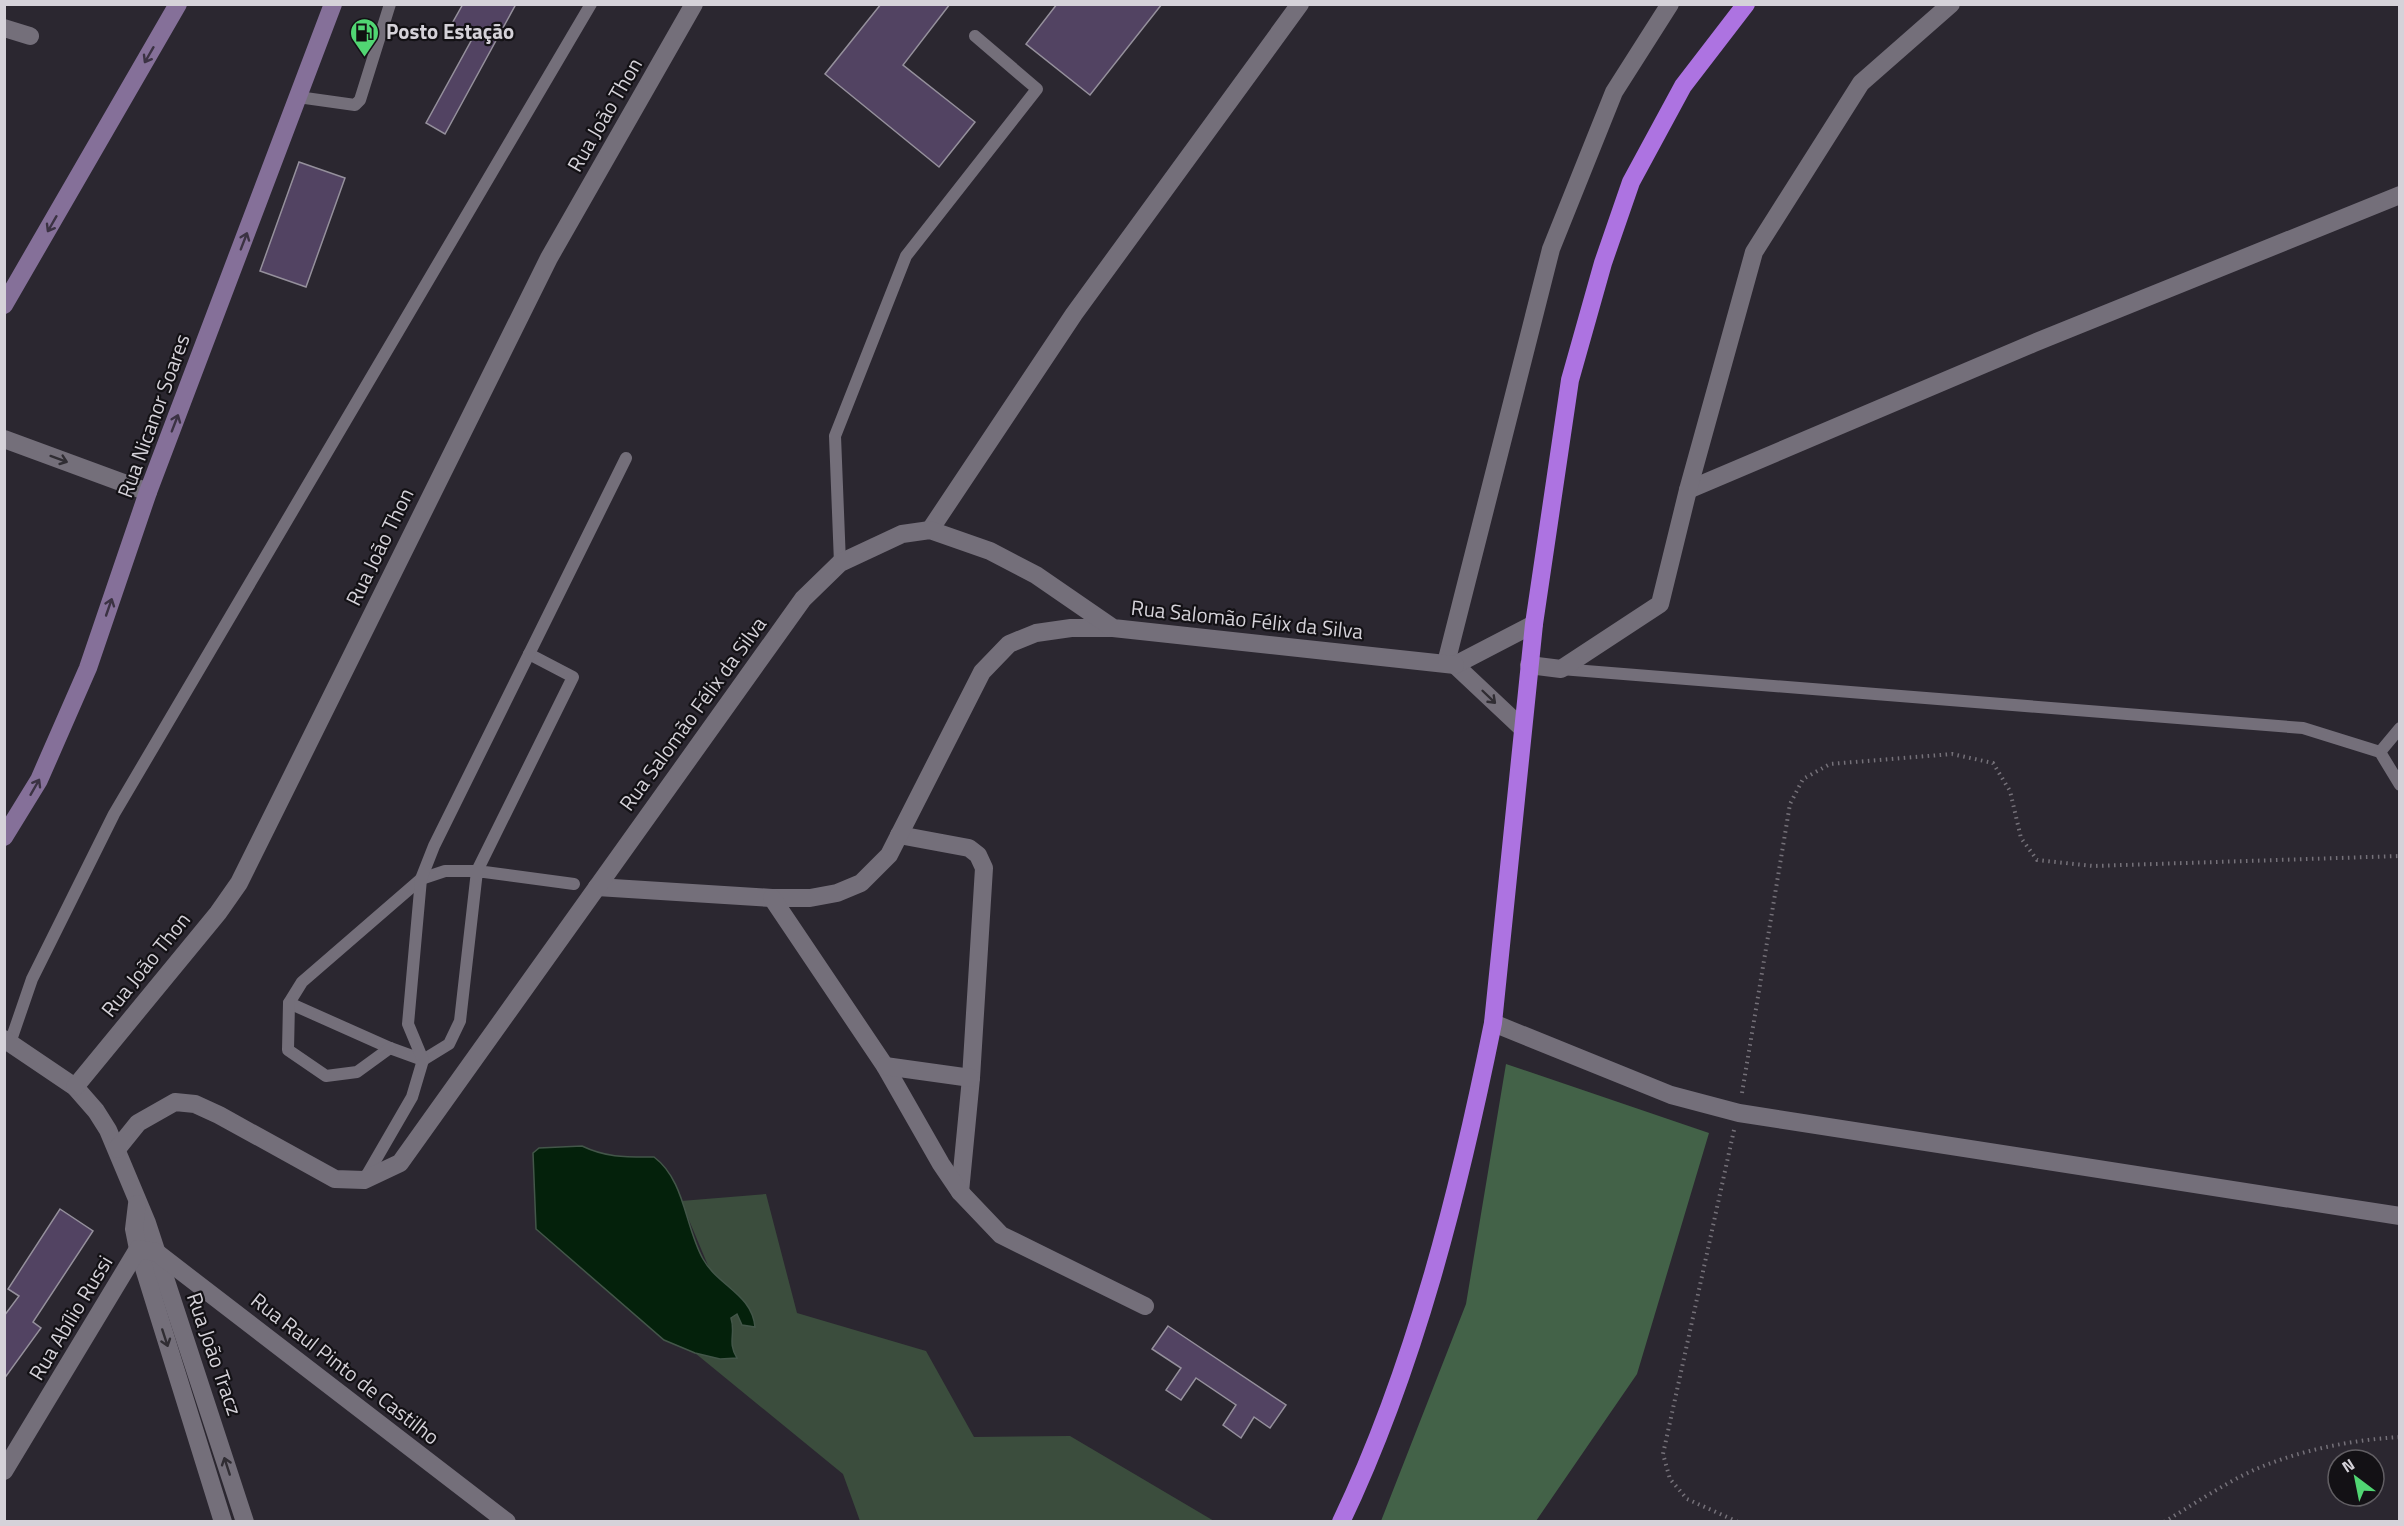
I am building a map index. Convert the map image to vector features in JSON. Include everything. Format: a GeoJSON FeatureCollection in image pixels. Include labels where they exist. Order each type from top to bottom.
{"type":"FeatureCollection","features":[{"type":"Feature","properties":{"kind":"highway"},"geometry":{"type":"LineString","coordinates":[[1341,1521],[1364,1474],[1426,1300],[1493,1023],[1529,665],[1570,380],[1606,253],[1631,182],[1683,86],[1746,4]]}},
{"type":"Feature","properties":{"kind":"street"},"geometry":{"type":"LineString","coordinates":[[4,306],[178,4]]}},
{"type":"Feature","properties":{"kind":"street","name":"Rua Nicanor Soares"},"geometry":{"type":"LineString","coordinates":[[4,837],[39,780],[88,668],[148,492],[333,4]]}},
{"type":"Feature","properties":{"kind":"street","name":"Rua João Thon"},"geometry":{"type":"LineString","coordinates":[[75,1087],[218,913],[239,883],[549,258],[694,4]]}},
{"type":"Feature","properties":{"kind":"street"},"geometry":{"type":"LineString","coordinates":[[930,530],[1074,314],[1300,4]]}},
{"type":"Feature","properties":{"kind":"street"},"geometry":{"type":"LineString","coordinates":[[1451,664],[1551,249],[1614,92],[1670,4]]}},
{"type":"Feature","properties":{"kind":"street"},"geometry":{"type":"LineString","coordinates":[[1529,665],[1561,669],[1660,604],[1688,490],[1754,252],[1861,83],[1951,4]]}},
{"type":"Feature","properties":{"kind":"street"},"geometry":{"type":"LineString","coordinates":[[4,28],[30,36]]}},
{"type":"Feature","properties":{"kind":"street"},"geometry":{"type":"LineString","coordinates":[[1688,490],[2034,343],[2400,195]]}},
{"type":"Feature","properties":{"kind":"street"},"geometry":{"type":"LineString","coordinates":[[4,439],[148,492]]}},
{"type":"Feature","properties":{"kind":"street","name":"Rua Salomão Félix da Silva"},"geometry":{"type":"LineString","coordinates":[[117,1149],[138,1123],[175,1102],[195,1104],[335,1179],[364,1180],[400,1163],[803,599],[840,563],[902,534],[930,530],[990,551],[1036,574],[1113,628],[1451,664]]}},
{"type":"Feature","properties":{"kind":"street"},"geometry":{"type":"LineString","coordinates":[[1451,664],[1534,624]]}},
{"type":"Feature","properties":{"kind":"street"},"geometry":{"type":"LineString","coordinates":[[597,886],[772,898],[810,898],[837,893],[861,883],[889,855],[982,672],[1009,644],[1036,633],[1071,628],[1113,628]]}},
{"type":"Feature","properties":{"kind":"street"},"geometry":{"type":"LineString","coordinates":[[1451,664],[1522,728]]}},
{"type":"Feature","properties":{"kind":"street"},"geometry":{"type":"LineString","coordinates":[[899,835],[969,848],[978,855],[984,868],[971,1078],[960,1192]]}},
{"type":"Feature","properties":{"kind":"street"},"geometry":{"type":"LineString","coordinates":[[772,898],[885,1066],[960,1192],[1001,1235],[1145,1306]]}},
{"type":"Feature","properties":{"kind":"street"},"geometry":{"type":"LineString","coordinates":[[1493,1023],[1671,1095],[1739,1113],[2400,1216]]}},
{"type":"Feature","properties":{"kind":"street","name":"Rua João Tracz"},"geometry":{"type":"LineString","coordinates":[[6,1045],[75,1087],[96,1111],[117,1149],[137,1202],[134,1229],[147,1250],[245,1521]]}},
{"type":"Feature","properties":{"kind":"street"},"geometry":{"type":"LineString","coordinates":[[885,1066],[971,1078]]}},
{"type":"Feature","properties":{"kind":"street","name":"Rua João Tracz"},"geometry":{"type":"LineString","coordinates":[[147,1250],[223,1521]]}},
{"type":"Feature","properties":{"kind":"street","name":"Rua Abílio Russi"},"geometry":{"type":"LineString","coordinates":[[4,1471],[147,1250]]}},
{"type":"Feature","properties":{"kind":"street","name":"Rua Raul Pinto de Castilho"},"geometry":{"type":"LineString","coordinates":[[147,1250],[507,1521]]}},
{"type":"Feature","properties":{"kind":"lane"},"geometry":{"type":"LineString","coordinates":[[298,97],[355,105],[360,100],[390,4]]}},
{"type":"Feature","properties":{"kind":"lane"},"geometry":{"type":"LineString","coordinates":[[6,1045],[33,980],[114,814],[591,4]]}},
{"type":"Feature","properties":{"kind":"lane"},"geometry":{"type":"LineString","coordinates":[[840,563],[835,436],[906,256],[1037,88],[975,36]]}},
{"type":"Feature","properties":{"kind":"lane"},"geometry":{"type":"LineString","coordinates":[[364,1180],[412,1097],[423,1060],[408,1024],[421,879],[434,846],[626,458]]}},
{"type":"Feature","properties":{"kind":"lane"},"geometry":{"type":"LineString","coordinates":[[423,1060],[449,1044],[460,1022],[477,872],[573,677],[529,654]]}},
{"type":"Feature","properties":{"kind":"lane"},"geometry":{"type":"LineString","coordinates":[[1561,669],[2303,728],[2380,752],[2400,785]]}},
{"type":"Feature","properties":{"kind":"lane"},"geometry":{"type":"LineString","coordinates":[[2380,752],[2400,728]]}},
{"type":"Feature","properties":{"kind":"lane"},"geometry":{"type":"LineString","coordinates":[[390,1048],[357,1072],[326,1076],[288,1050],[289,1003],[302,982],[421,879],[445,872],[477,872],[574,884]]}},
{"type":"Feature","properties":{"kind":"lane"},"geometry":{"type":"LineString","coordinates":[[289,1003],[390,1048],[423,1060]]}},
{"type":"Feature","properties":{"kind":"path"},"geometry":{"type":"LineString","coordinates":[[1738,1521],[1687,1499],[1670,1479],[1663,1454],[1739,1113],[1790,804],[1803,779],[1830,764],[1952,754],[1993,763],[2010,791],[2021,838],[2037,860],[2093,866],[2400,856]]}},
{"type":"Feature","properties":{"kind":"path"},"geometry":{"type":"LineString","coordinates":[[2164,1521],[2256,1470],[2326,1447],[2373,1438],[2400,1437]]}},
{"type":"Feature","properties":{"kind":"shaded area"},"geometry":{"type":"Polygon","coordinates":[[[1506,1064],[1709,1133],[1637,1374],[1536,1521],[1381,1521],[1466,1304],[1506,1064]]]}},
{"type":"Feature","properties":{"kind":"shaded area"},"geometry":{"type":"Polygon","coordinates":[[[582,1146],[609,1155],[654,1157],[664,1167],[678,1191],[703,1259],[709,1268],[741,1298],[753,1316],[755,1327],[742,1325],[737,1314],[731,1318],[732,1343],[737,1358],[720,1359],[695,1353],[664,1340],[536,1229],[533,1153],[539,1148],[582,1146]]]}},
{"type":"Feature","properties":{"kind":"shaded area"},"geometry":{"type":"Polygon","coordinates":[[[766,1194],[797,1313],[926,1351],[974,1437],[1070,1436],[1214,1521],[860,1521],[843,1474],[695,1353],[720,1359],[728,1349],[732,1331],[730,1318],[681,1201],[766,1194]]]}},
{"type":"Feature","properties":{"kind":"building"},"geometry":{"type":"Polygon","coordinates":[[[463,4],[516,4],[445,134],[426,123],[471,41],[449,29],[463,4]]]}},
{"type":"Feature","properties":{"kind":"building"},"geometry":{"type":"Polygon","coordinates":[[[881,4],[950,4],[903,65],[975,122],[939,167],[825,74],[881,4]]]}},
{"type":"Feature","properties":{"kind":"building"},"geometry":{"type":"Polygon","coordinates":[[[1057,4],[1162,4],[1090,95],[1026,44],[1057,4]]]}},
{"type":"Feature","properties":{"kind":"building"},"geometry":{"type":"Polygon","coordinates":[[[299,162],[345,178],[306,287],[260,271],[299,162]]]}},
{"type":"Feature","properties":{"kind":"building"},"geometry":{"type":"Polygon","coordinates":[[[60,1209],[93,1231],[33,1322],[41,1328],[4,1379],[4,1316],[19,1296],[8,1289],[60,1209]]]}},
{"type":"Feature","properties":{"kind":"building"},"geometry":{"type":"Polygon","coordinates":[[[1168,1326],[1286,1405],[1270,1428],[1254,1417],[1241,1438],[1223,1425],[1236,1405],[1196,1378],[1181,1400],[1166,1390],[1181,1368],[1152,1349],[1168,1326]]]}},
{"type":"Feature","properties":{"kind":"place","name":"Posto Estação"},"geometry":{"type":"Point","coordinates":[365,58]}}]}
